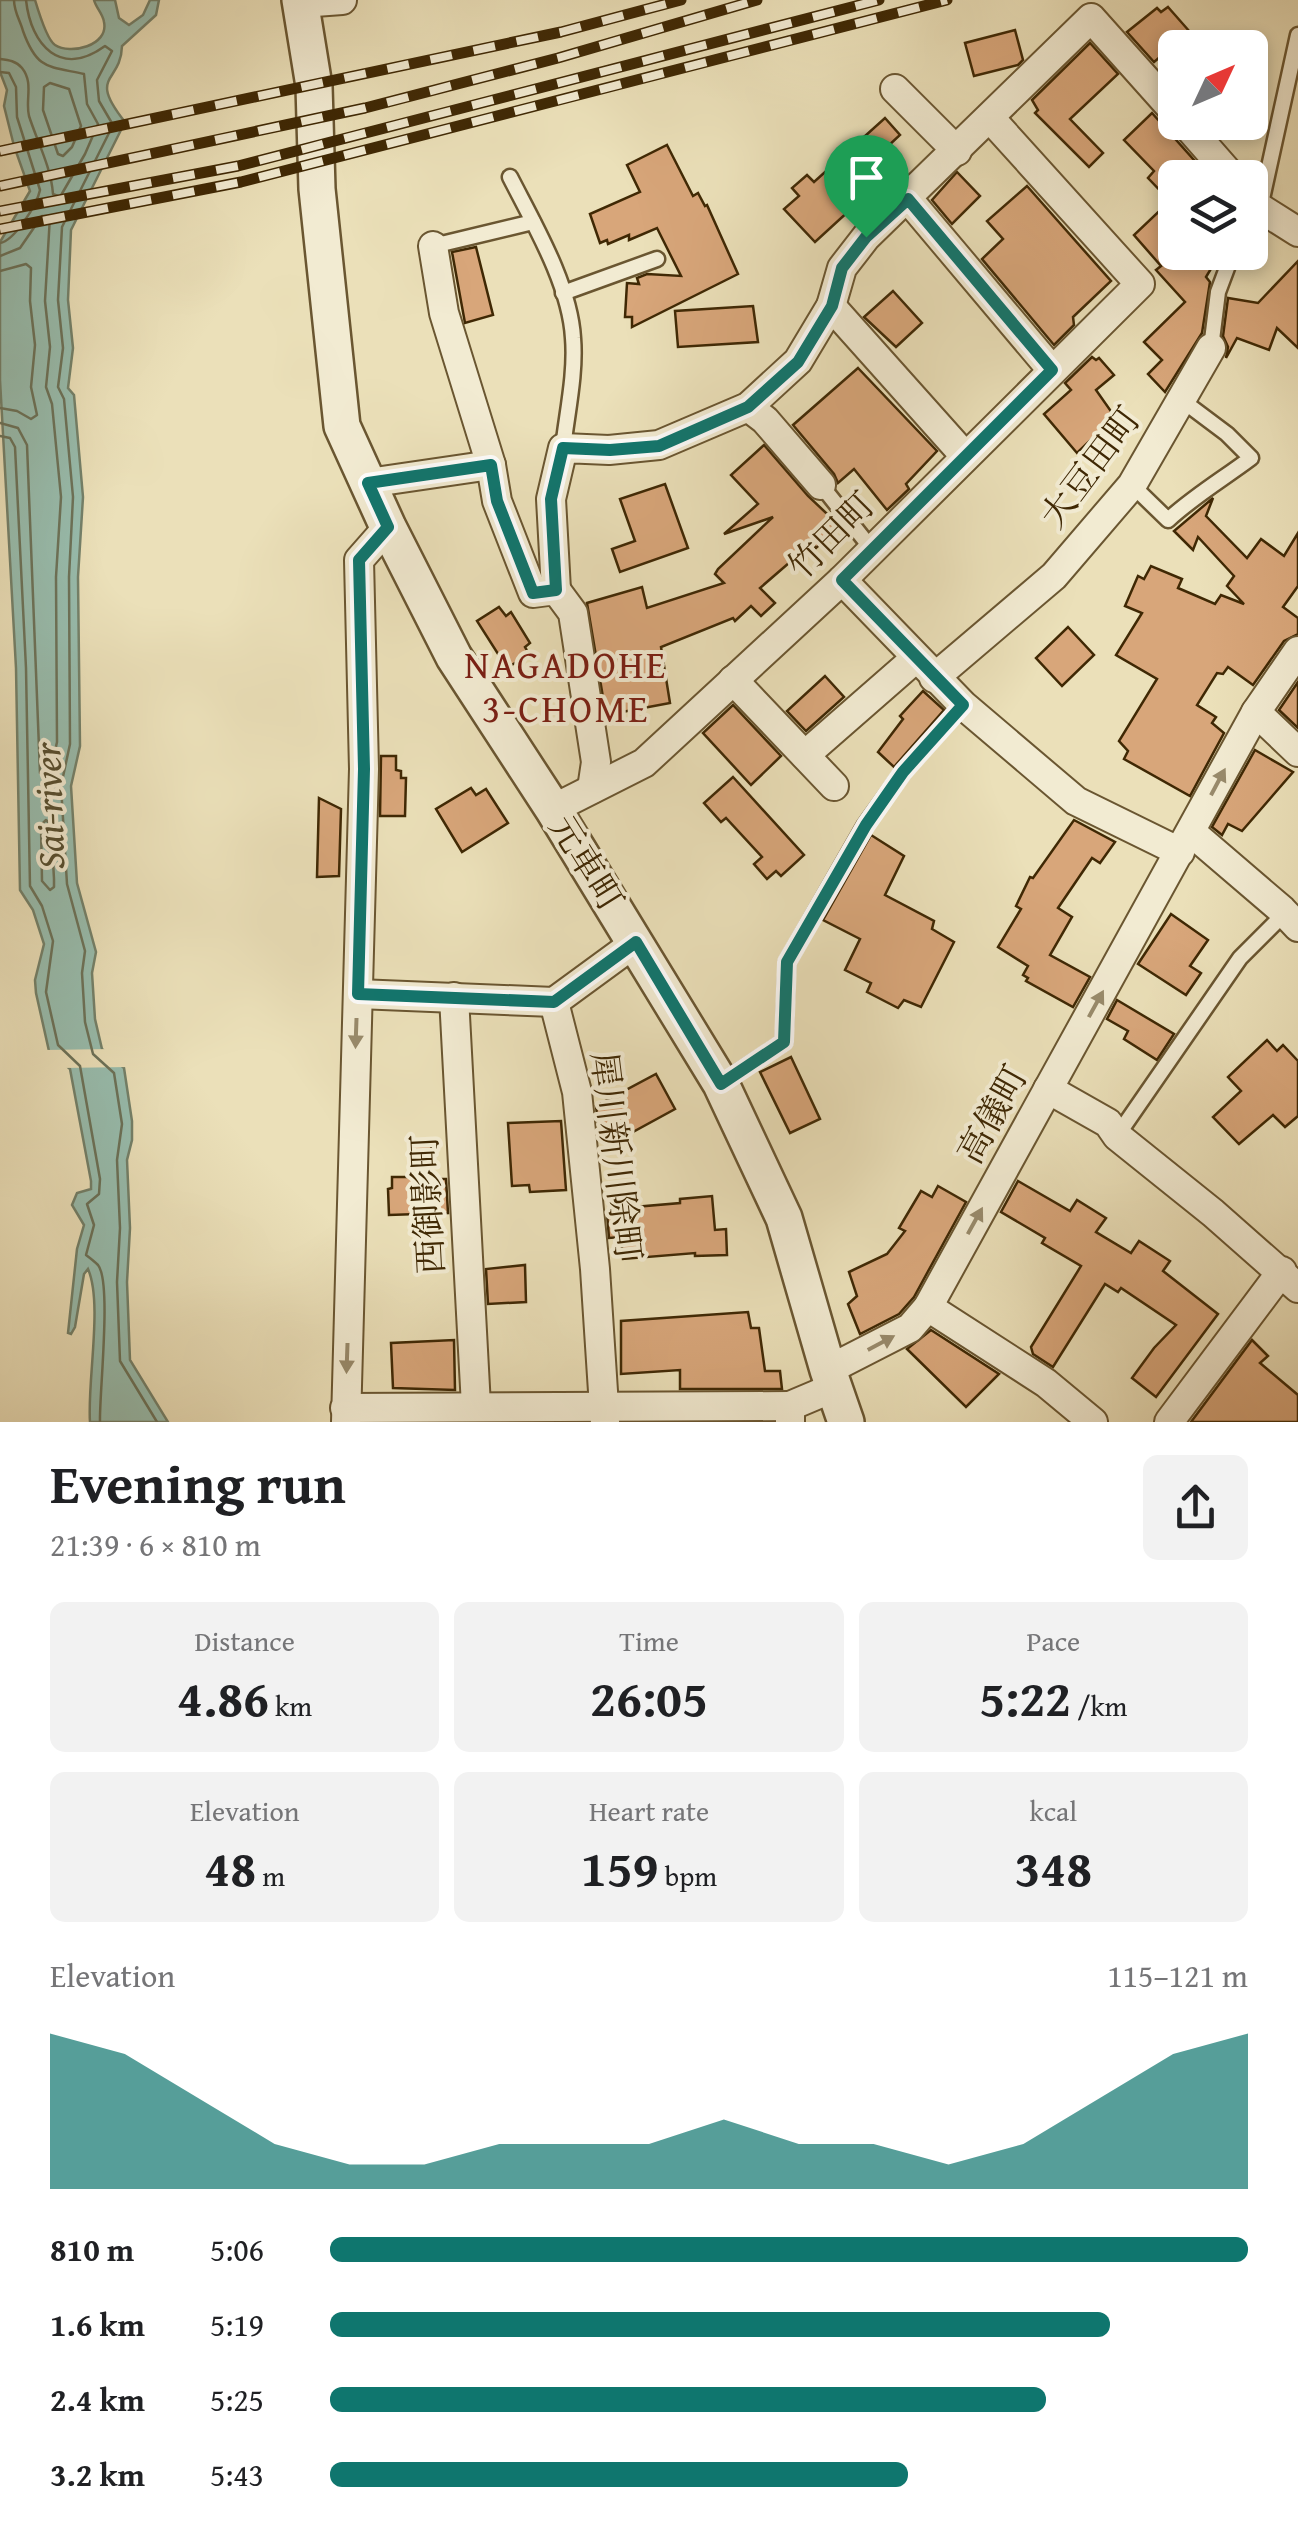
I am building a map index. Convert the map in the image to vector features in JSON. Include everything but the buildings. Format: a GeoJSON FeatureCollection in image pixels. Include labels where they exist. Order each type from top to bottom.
{"type":"FeatureCollection","features":[{"type":"Feature","properties":{"kind":"street"},"geometry":{"type":"LineString","coordinates":[[300,2],[342,0]]}},
{"type":"Feature","properties":{"kind":"street","name":"元車町"},"geometry":{"type":"LineString","coordinates":[[300,2],[314,86],[317,189],[342,426],[454,657],[553,809],[721,1084],[784,1218],[846,1422]]}},
{"type":"Feature","properties":{"kind":"street"},"geometry":{"type":"LineString","coordinates":[[592,790],[596,762],[573,613],[556,590],[551,499],[563,448],[659,446],[748,407],[798,362],[832,306],[842,268],[866,237],[957,151],[1095,9],[1158,90]]}},
{"type":"Feature","properties":{"kind":"street"},"geometry":{"type":"LineString","coordinates":[[895,89],[957,151]]}},
{"type":"Feature","properties":{"kind":"street","name":"竹田町"},"geometry":{"type":"LineString","coordinates":[[553,809],[644,763],[842,580],[1140,284],[990,118]]}},
{"type":"Feature","properties":{"kind":"street"},"geometry":{"type":"LineString","coordinates":[[1200,140],[1217,160]]}},
{"type":"Feature","properties":{"kind":"street"},"geometry":{"type":"LineString","coordinates":[[908,199],[1052,370]]}},
{"type":"Feature","properties":{"kind":"street"},"geometry":{"type":"LineString","coordinates":[[1268,217],[1298,232]]}},
{"type":"Feature","properties":{"kind":"street"},"geometry":{"type":"LineString","coordinates":[[433,246],[444,313],[491,465],[497,501],[533,593],[556,590]]}},
{"type":"Feature","properties":{"kind":"street"},"geometry":{"type":"LineString","coordinates":[[832,306],[965,456]]}},
{"type":"Feature","properties":{"kind":"street","name":"大豆田町"},"geometry":{"type":"LineString","coordinates":[[805,756],[1054,576],[1132,486],[1211,348]]}},
{"type":"Feature","properties":{"kind":"street"},"geometry":{"type":"LineString","coordinates":[[748,407],[765,420],[821,485]]}},
{"type":"Feature","properties":{"kind":"street"},"geometry":{"type":"LineString","coordinates":[[368,483],[491,465]]}},
{"type":"Feature","properties":{"kind":"street"},"geometry":{"type":"LineString","coordinates":[[388,527],[359,560],[364,769],[346,1415],[476,1406],[523,1415],[790,1414]]}},
{"type":"Feature","properties":{"kind":"street"},"geometry":{"type":"LineString","coordinates":[[842,580],[963,705],[1076,801],[1186,842],[1292,920]]}},
{"type":"Feature","properties":{"kind":"street","name":"高儀町"},"geometry":{"type":"LineString","coordinates":[[790,1414],[831,1379],[910,1328],[928,1307],[1256,712],[1298,650]]}},
{"type":"Feature","properties":{"kind":"street"},"geometry":{"type":"LineString","coordinates":[[733,680],[834,786]]}},
{"type":"Feature","properties":{"kind":"street"},"geometry":{"type":"LineString","coordinates":[[1256,712],[1298,752]]}},
{"type":"Feature","properties":{"kind":"street"},"geometry":{"type":"LineString","coordinates":[[358,994],[554,1002],[636,942]]}},
{"type":"Feature","properties":{"kind":"street","name":"西御影町"},"geometry":{"type":"LineString","coordinates":[[454,998],[476,1406]]}},
{"type":"Feature","properties":{"kind":"street","name":"犀川新川除町"},"geometry":{"type":"LineString","coordinates":[[554,1002],[577,1092],[595,1269],[604,1415]]}},
{"type":"Feature","properties":{"kind":"street"},"geometry":{"type":"LineString","coordinates":[[1048,1089],[1108,1124],[1290,1280],[1168,1422]]}},
{"type":"Feature","properties":{"kind":"street"},"geometry":{"type":"LineString","coordinates":[[928,1307],[1046,1384],[1093,1422]]}},
{"type":"Feature","properties":{"kind":"lane"},"geometry":{"type":"LineString","coordinates":[[1266,160],[1298,35]]}},
{"type":"Feature","properties":{"kind":"lane"},"geometry":{"type":"LineString","coordinates":[[510,177],[562,292],[574,340],[563,448]]}},
{"type":"Feature","properties":{"kind":"lane"},"geometry":{"type":"LineString","coordinates":[[433,246],[533,222]]}},
{"type":"Feature","properties":{"kind":"lane"},"geometry":{"type":"LineString","coordinates":[[562,292],[657,259]]}},
{"type":"Feature","properties":{"kind":"lane","name":"大豆田町"},"geometry":{"type":"LineString","coordinates":[[1211,348],[1218,292],[1226,270]]}},
{"type":"Feature","properties":{"kind":"lane"},"geometry":{"type":"LineString","coordinates":[[1132,486],[1168,520],[1191,499],[1251,458],[1183,401]]}},
{"type":"Feature","properties":{"kind":"lane"},"geometry":{"type":"LineString","coordinates":[[821,485],[871,548]]}},
{"type":"Feature","properties":{"kind":"lane"},"geometry":{"type":"LineString","coordinates":[[721,1084],[784,1042],[787,962],[866,825],[903,772],[963,705]]}},
{"type":"Feature","properties":{"kind":"lane"},"geometry":{"type":"LineString","coordinates":[[1118,1136],[1240,958],[1292,920]]}},
{"type":"Feature","properties":{"kind":"water","name":"Sai-river"},"geometry":{"type":"Polygon","coordinates":[[[0,0],[35,0],[52,42],[70,49],[87,46],[101,37],[104,22],[94,0],[115,0],[119,18],[129,25],[143,15],[150,0],[159,0],[156,15],[122,46],[107,87],[125,122],[71,230],[68,300],[73,348],[68,388],[74,395],[83,497],[78,577],[80,746],[71,786],[77,883],[96,952],[92,973],[95,1019],[102,1049],[124,1068],[132,1121],[127,1160],[130,1360],[168,1422],[90,1422],[94,1302],[88,1269],[75,1327],[68,1333],[77,1249],[84,1225],[72,1205],[77,1193],[91,1189],[91,1181],[70,1069],[49,1051],[36,993],[35,980],[44,944],[33,910],[20,890],[16,668],[0,380],[0,242],[30,191],[4,106],[7,90],[0,72],[0,0]]]}},
{"type":"Feature","properties":{"kind":"pier"},"geometry":{"type":"Polygon","coordinates":[[[110,1049],[129,1067],[62,1068],[44,1050],[110,1049]]]}},
{"type":"Feature","properties":{"kind":"railway"},"geometry":{"type":"LineString","coordinates":[[0,151],[561,32],[681,0]]}},
{"type":"Feature","properties":{"kind":"railway"},"geometry":{"type":"LineString","coordinates":[[0,186],[365,108],[558,58],[757,0]]}},
{"type":"Feature","properties":{"kind":"railway"},"geometry":{"type":"LineString","coordinates":[[0,211],[238,166],[879,0]]}},
{"type":"Feature","properties":{"kind":"railway"},"geometry":{"type":"LineString","coordinates":[[0,229],[241,182],[947,0]]}},
{"type":"Feature","properties":{"kind":"district","name":"NAGADOHE 3-CHOME"},"geometry":{"type":"Point","coordinates":[566,686]}},
{"type":"Feature","properties":{"kind":"route"},"geometry":{"type":"LineString","coordinates":[[908,199],[1052,370],[842,580],[963,705],[903,772],[866,825],[787,962],[784,1042],[721,1084],[636,942],[554,1002],[358,994],[364,769],[359,560],[388,527],[368,483],[491,465],[497,501],[533,593],[556,590],[551,499],[563,448],[659,446],[748,407],[798,362],[832,306],[842,268],[866,237],[908,199]]}}]}
